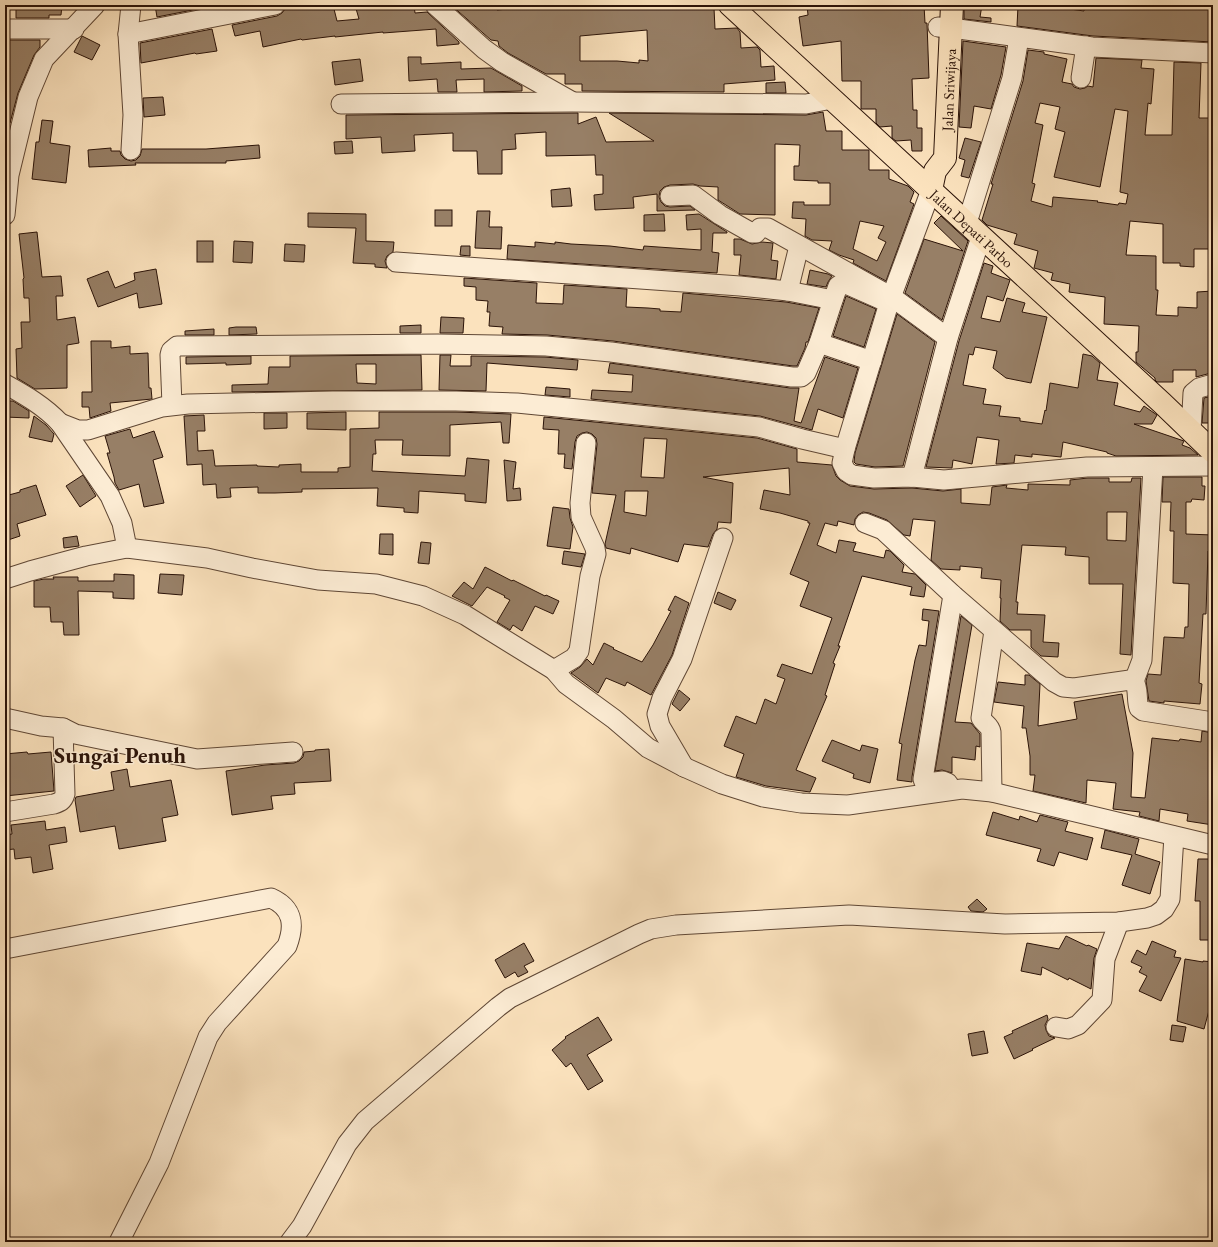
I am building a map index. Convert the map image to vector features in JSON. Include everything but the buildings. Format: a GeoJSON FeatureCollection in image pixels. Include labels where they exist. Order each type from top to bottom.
{"type":"FeatureCollection","features":[{"type":"Feature","properties":{"kind":"main road","name":"Jalan Depati Parbo"},"geometry":{"type":"LineString","coordinates":[[730,5],[832,100],[933,180],[974,230],[1213,452]]}},
{"type":"Feature","properties":{"kind":"main road","name":"Jalan Sriwijaya"},"geometry":{"type":"LineString","coordinates":[[933,180],[945,158],[945,27],[938,5]]}},
{"type":"Feature","properties":{"kind":"main road","name":"Jalan Sriwijaya"},"geometry":{"type":"LineString","coordinates":[[945,27],[952,5]]}},
{"type":"Feature","properties":{"kind":"street"},"geometry":{"type":"LineString","coordinates":[[5,215],[7,175],[28,97],[44,59],[74,29],[95,5]]}},
{"type":"Feature","properties":{"kind":"street"},"geometry":{"type":"LineString","coordinates":[[131,5],[128,34],[133,115],[131,150]]}},
{"type":"Feature","properties":{"kind":"street"},"geometry":{"type":"LineString","coordinates":[[128,34],[275,5]]}},
{"type":"Feature","properties":{"kind":"street"},"geometry":{"type":"LineString","coordinates":[[435,5],[484,49],[502,62],[572,102]]}},
{"type":"Feature","properties":{"kind":"street"},"geometry":{"type":"LineString","coordinates":[[945,27],[1086,46],[1213,53]]}},
{"type":"Feature","properties":{"kind":"street"},"geometry":{"type":"LineString","coordinates":[[5,29],[74,29]]}},
{"type":"Feature","properties":{"kind":"street"},"geometry":{"type":"LineString","coordinates":[[912,477],[948,343],[974,230],[1012,78],[1019,38]]}},
{"type":"Feature","properties":{"kind":"street"},"geometry":{"type":"LineString","coordinates":[[1081,78],[1086,46]]}},
{"type":"Feature","properties":{"kind":"street"},"geometry":{"type":"LineString","coordinates":[[341,104],[572,102],[806,104],[832,100]]}},
{"type":"Feature","properties":{"kind":"street"},"geometry":{"type":"LineString","coordinates":[[933,180],[890,300],[845,449],[842,463],[846,471],[852,475],[874,478],[912,477],[944,480],[1087,467],[1213,466]]}},
{"type":"Feature","properties":{"kind":"street"},"geometry":{"type":"LineString","coordinates":[[670,196],[693,194],[720,215],[750,232],[768,228],[798,250],[890,300],[948,343]]}},
{"type":"Feature","properties":{"kind":"street"},"geometry":{"type":"LineString","coordinates":[[788,291],[798,250]]}},
{"type":"Feature","properties":{"kind":"street"},"geometry":{"type":"LineString","coordinates":[[396,262],[740,286],[788,291],[833,300]]}},
{"type":"Feature","properties":{"kind":"street"},"geometry":{"type":"LineString","coordinates":[[172,405],[170,355],[171,351],[177,346],[438,344],[546,346],[611,352],[797,377],[804,376],[819,343],[838,286],[843,283],[890,300]]}},
{"type":"Feature","properties":{"kind":"street"},"geometry":{"type":"LineString","coordinates":[[819,343],[872,361]]}},
{"type":"Feature","properties":{"kind":"street"},"geometry":{"type":"LineString","coordinates":[[5,384],[40,404],[60,423],[110,496],[122,523],[127,548]]}},
{"type":"Feature","properties":{"kind":"street"},"geometry":{"type":"LineString","coordinates":[[1191,431],[1193,393],[1198,388],[1213,384]]}},
{"type":"Feature","properties":{"kind":"street"},"geometry":{"type":"LineString","coordinates":[[60,423],[78,430],[88,430],[150,410],[172,405],[348,401],[456,401],[517,403],[759,427],[793,437],[845,449]]}},
{"type":"Feature","properties":{"kind":"street"},"geometry":{"type":"LineString","coordinates":[[554,670],[574,658],[579,651],[590,576],[596,554],[595,548],[581,517],[581,496],[586,443]]}},
{"type":"Feature","properties":{"kind":"street"},"geometry":{"type":"LineString","coordinates":[[1134,681],[1142,660],[1153,467]]}},
{"type":"Feature","properties":{"kind":"street"},"geometry":{"type":"LineString","coordinates":[[865,523],[883,530],[953,595],[1054,682],[1063,687],[1074,688],[1130,680],[1134,681]]}},
{"type":"Feature","properties":{"kind":"street"},"geometry":{"type":"LineString","coordinates":[[684,767],[660,726],[657,714],[662,698],[682,659],[723,538]]}},
{"type":"Feature","properties":{"kind":"street"},"geometry":{"type":"LineString","coordinates":[[5,579],[86,556],[127,548],[206,558],[318,580],[376,584],[423,596],[465,615],[554,670],[566,684],[614,719],[648,748],[684,767],[722,784],[763,797],[801,803],[848,805],[962,790],[992,792],[1213,845]]}},
{"type":"Feature","properties":{"kind":"street"},"geometry":{"type":"LineString","coordinates":[[953,595],[923,779],[926,783],[943,781],[955,785],[962,790]]}},
{"type":"Feature","properties":{"kind":"street"},"geometry":{"type":"LineString","coordinates":[[992,792],[991,732],[989,726],[983,722],[981,718],[994,631]]}},
{"type":"Feature","properties":{"kind":"street"},"geometry":{"type":"LineString","coordinates":[[1134,681],[1137,685],[1137,704],[1143,711],[1213,722]]}},
{"type":"Feature","properties":{"kind":"street"},"geometry":{"type":"LineString","coordinates":[[5,718],[67,733],[197,759],[293,752]]}},
{"type":"Feature","properties":{"kind":"street"},"geometry":{"type":"LineString","coordinates":[[5,732],[44,739],[67,733]]}},
{"type":"Feature","properties":{"kind":"street"},"geometry":{"type":"LineString","coordinates":[[5,812],[61,802],[65,794],[67,733]]}},
{"type":"Feature","properties":{"kind":"street"},"geometry":{"type":"LineString","coordinates":[[290,1242],[302,1226],[347,1144],[365,1121],[510,998],[651,929],[676,925],[849,915],[990,924],[1119,922],[1156,915],[1164,909],[1170,899],[1174,836]]}},
{"type":"Feature","properties":{"kind":"street"},"geometry":{"type":"LineString","coordinates":[[5,948],[271,898],[281,902],[292,922],[291,935],[287,946],[217,1023],[208,1037],[159,1164],[119,1242]]}},
{"type":"Feature","properties":{"kind":"street"},"geometry":{"type":"LineString","coordinates":[[1056,1027],[1068,1029],[1075,1027],[1102,1000],[1106,959],[1119,922]]}},
{"type":"Feature","properties":{"kind":"district","name":"Sungai Penuh"},"geometry":{"type":"Point","coordinates":[120,755]}}]}
